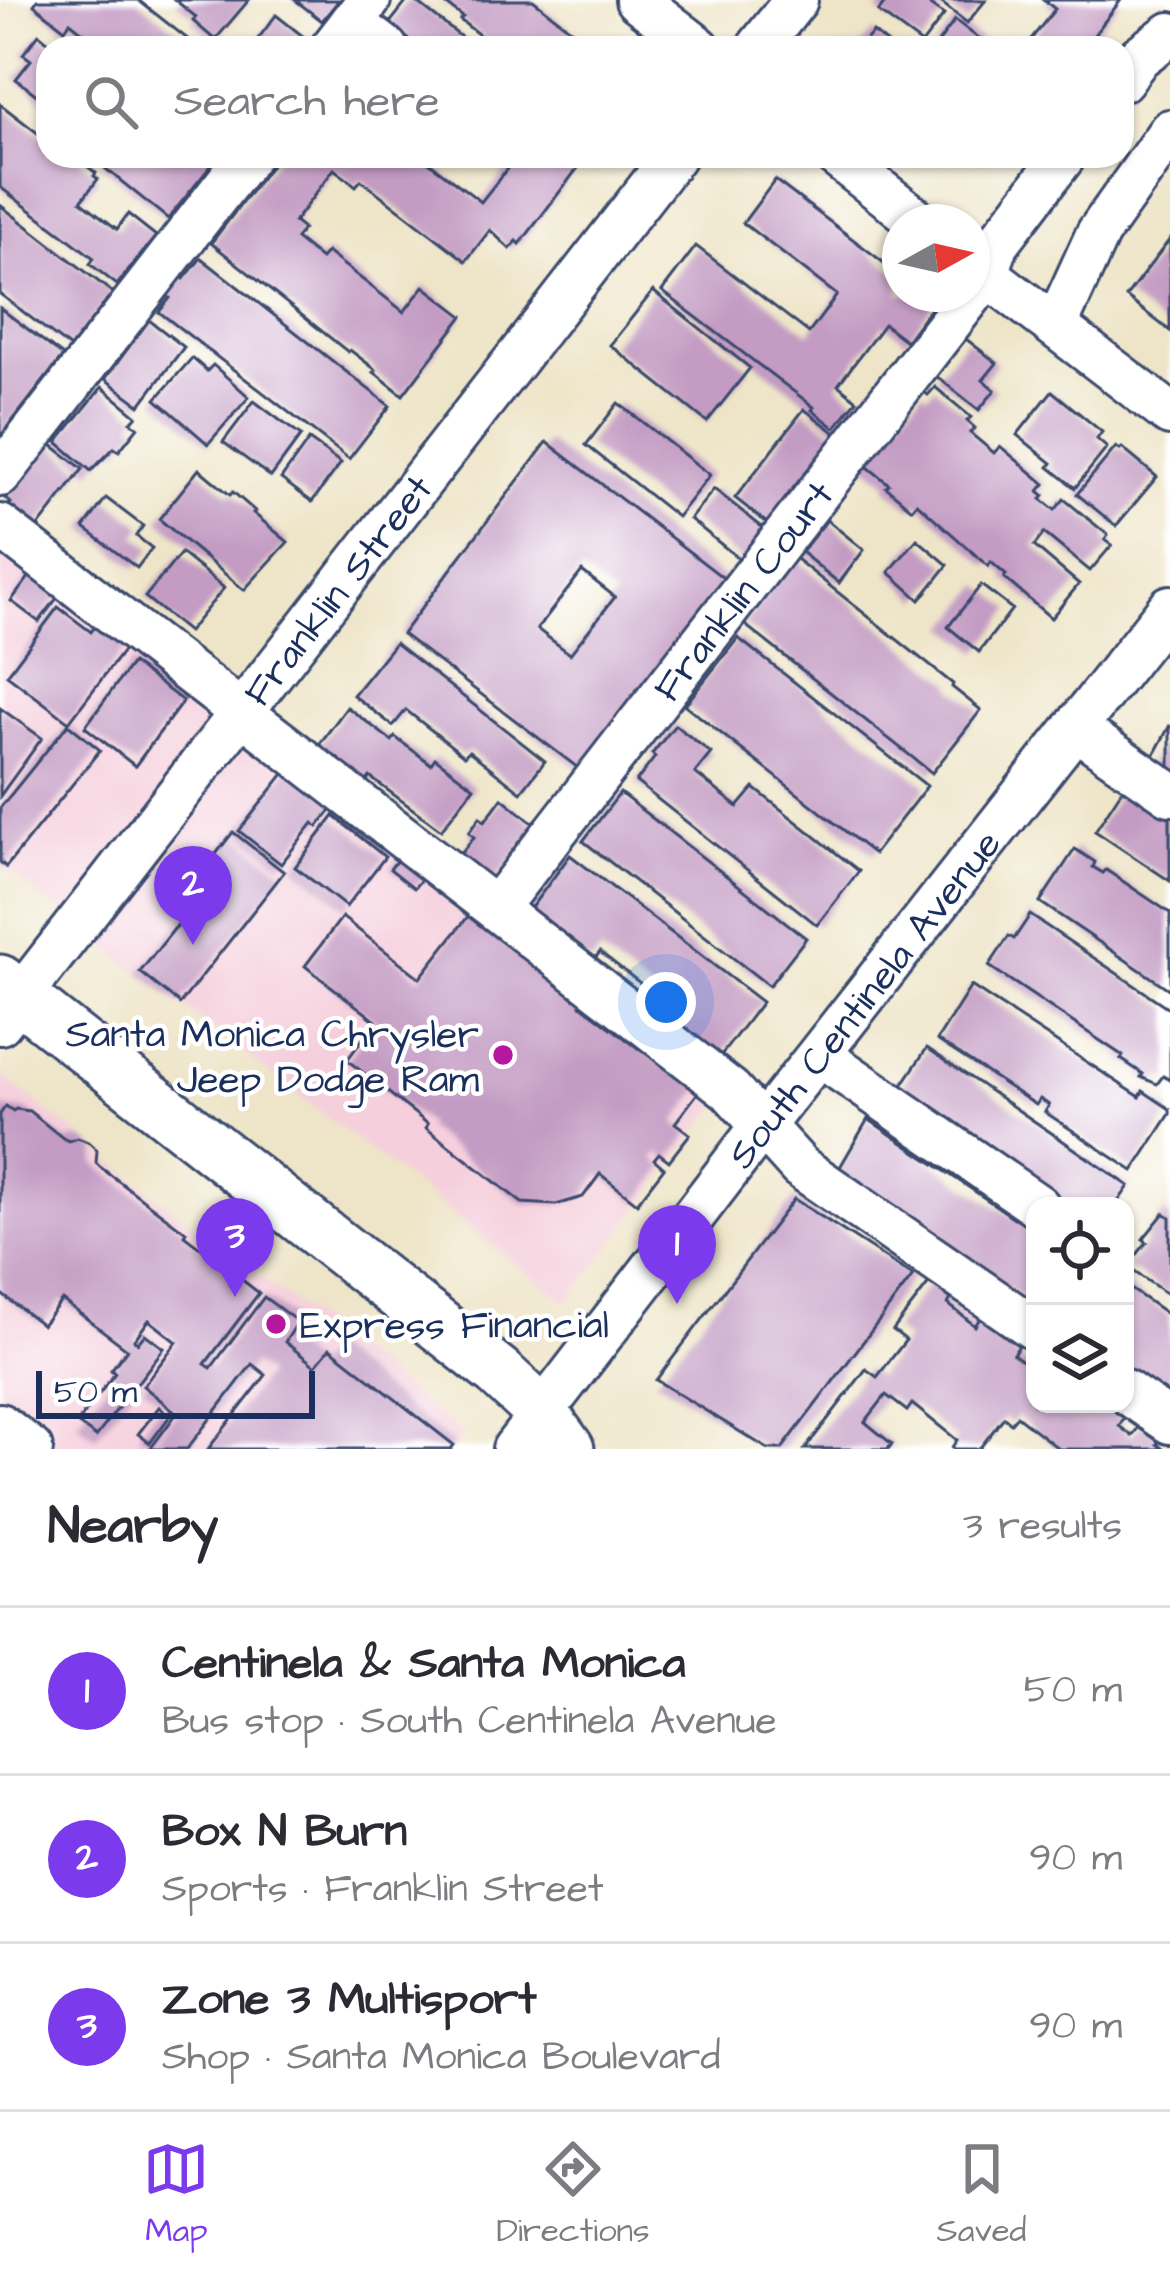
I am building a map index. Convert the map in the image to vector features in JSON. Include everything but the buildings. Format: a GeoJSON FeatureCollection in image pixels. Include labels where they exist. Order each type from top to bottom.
{"type":"FeatureCollection","features":[{"type":"Feature","properties":{"kind":"main road"},"geometry":{"type":"LineString","coordinates":[[7,1000],[498,1372],[541,1437]]}},
{"type":"Feature","properties":{"kind":"street"},"geometry":{"type":"LineString","coordinates":[[637,0],[684,36]]}},
{"type":"Feature","properties":{"kind":"street"},"geometry":{"type":"LineString","coordinates":[[768,36],[796,0]]}},
{"type":"Feature","properties":{"kind":"street"},"geometry":{"type":"LineString","coordinates":[[1160,0],[1170,8]]}},
{"type":"Feature","properties":{"kind":"street"},"geometry":{"type":"LineString","coordinates":[[1134,64],[1170,34]]}},
{"type":"Feature","properties":{"kind":"street"},"geometry":{"type":"LineString","coordinates":[[1056,326],[1098,233],[1170,131]]}},
{"type":"Feature","properties":{"kind":"street"},"geometry":{"type":"LineString","coordinates":[[0,475],[239,168]]}},
{"type":"Feature","properties":{"kind":"street","name":"Franklin Street"},"geometry":{"type":"LineString","coordinates":[[7,1000],[243,714],[665,168]]}},
{"type":"Feature","properties":{"kind":"street"},"geometry":{"type":"LineString","coordinates":[[851,168],[897,204]]}},
{"type":"Feature","properties":{"kind":"street","name":"Franklin Court"},"geometry":{"type":"LineString","coordinates":[[990,254],[1055,168]]}},
{"type":"Feature","properties":{"kind":"street"},"geometry":{"type":"LineString","coordinates":[[990,276],[1170,414]]}},
{"type":"Feature","properties":{"kind":"street","name":"Franklin Court"},"geometry":{"type":"LineString","coordinates":[[496,908],[947,312]]}},
{"type":"Feature","properties":{"kind":"street"},"geometry":{"type":"LineString","coordinates":[[0,526],[730,1090],[800,1167],[1026,1323]]}},
{"type":"Feature","properties":{"kind":"street","name":"South Centinela Avenue"},"geometry":{"type":"LineString","coordinates":[[541,1437],[764,1124],[1170,607]]}},
{"type":"Feature","properties":{"kind":"street"},"geometry":{"type":"LineString","coordinates":[[1075,728],[1170,794]]}},
{"type":"Feature","properties":{"kind":"street"},"geometry":{"type":"LineString","coordinates":[[819,1055],[1026,1198]]}},
{"type":"Feature","properties":{"kind":"street"},"geometry":{"type":"LineString","coordinates":[[1134,1397],[1170,1422]]}},
{"type":"Feature","properties":{"kind":"street"},"geometry":{"type":"LineString","coordinates":[[0,1425],[32,1449]]}},
{"type":"Feature","properties":{"kind":"shaded area"},"geometry":{"type":"Polygon","coordinates":[[[0,542],[722,1100],[567,1303],[0,865],[0,542]]]}},
{"type":"Feature","properties":{"kind":"shaded area"},"geometry":{"type":"Polygon","coordinates":[[[0,1074],[463,1435],[453,1449],[58,1449],[0,1403],[0,1074]]]}},
{"type":"Feature","properties":{"kind":"place","name":"Box N Burn"},"geometry":{"type":"Point","coordinates":[193,945]}},
{"type":"Feature","properties":{"kind":"place","name":"Santa Monica Chrysler Jeep Dodge Ram"},"geometry":{"type":"Point","coordinates":[503,1055]}},
{"type":"Feature","properties":{"kind":"place","name":"Zone 3 Multisport"},"geometry":{"type":"Point","coordinates":[235,1297]}},
{"type":"Feature","properties":{"kind":"place","name":"Centinela & Santa Monica"},"geometry":{"type":"Point","coordinates":[677,1304]}},
{"type":"Feature","properties":{"kind":"place","name":"Express Financial"},"geometry":{"type":"Point","coordinates":[276,1324]}}]}
